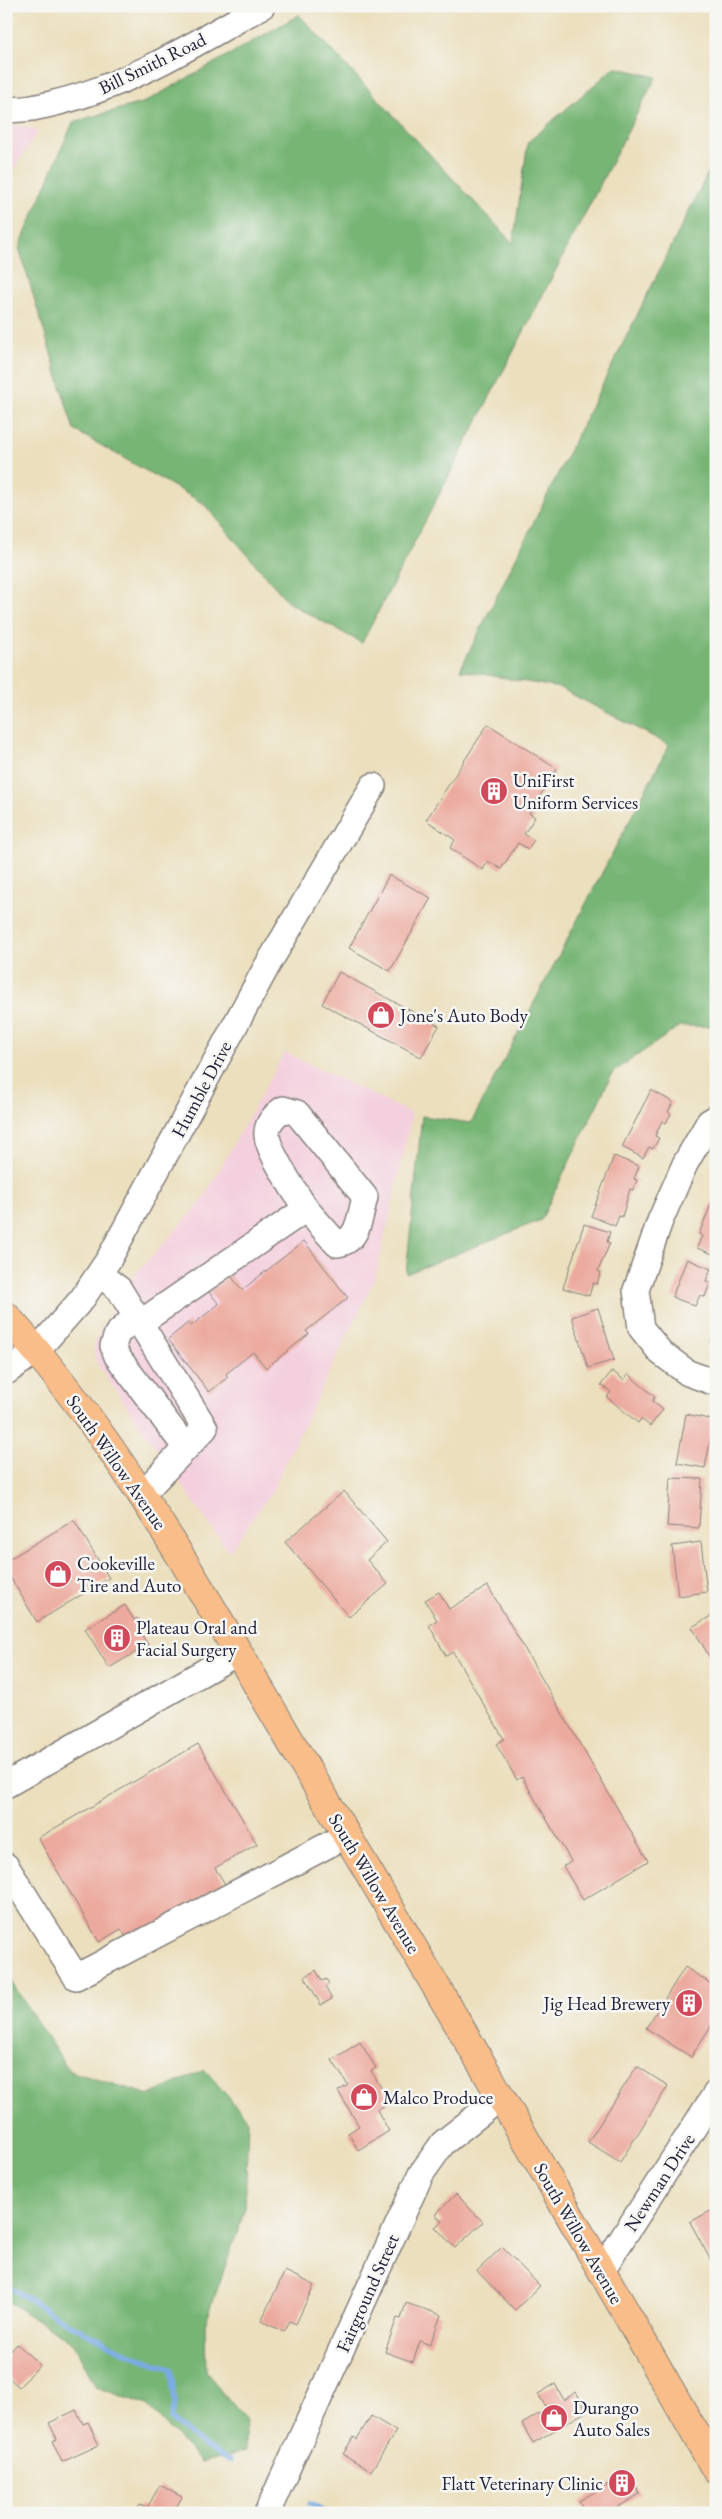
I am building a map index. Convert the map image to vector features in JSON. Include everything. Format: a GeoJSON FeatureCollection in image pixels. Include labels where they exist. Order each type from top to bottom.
{"type":"FeatureCollection","features":[{"type":"Feature","properties":{"kind":"main road","name":"South Willow Avenue"},"geometry":{"type":"LineString","coordinates":[[6,1316],[37,1350],[142,1494],[347,1835],[602,2270],[716,2470]]}},
{"type":"Feature","properties":{"kind":"street","name":"Bill Smith Road"},"geometry":{"type":"LineString","coordinates":[[6,109],[21,111],[84,96],[148,69],[262,6]]}},
{"type":"Feature","properties":{"kind":"street","name":"Humble Drive"},"geometry":{"type":"LineString","coordinates":[[6,1372],[37,1350],[82,1299],[99,1274],[267,966],[373,786]]}},
{"type":"Feature","properties":{"kind":"street"},"geometry":{"type":"LineString","coordinates":[[283,1109],[296,1113],[364,1197],[354,1235],[346,1243],[337,1244],[306,1209],[275,1155],[267,1134],[273,1117],[283,1109]]}},
{"type":"Feature","properties":{"kind":"street"},"geometry":{"type":"LineString","coordinates":[[716,1118],[709,1122],[685,1164],[660,1221],[636,1290],[641,1328],[661,1353],[688,1373],[716,1383]]}},
{"type":"Feature","properties":{"kind":"street"},"geometry":{"type":"LineString","coordinates":[[186,1448],[117,1356],[113,1346],[117,1334],[306,1209]]}},
{"type":"Feature","properties":{"kind":"street"},"geometry":{"type":"LineString","coordinates":[[99,1274],[119,1289],[205,1428],[142,1494]]}},
{"type":"Feature","properties":{"kind":"street"},"geometry":{"type":"LineString","coordinates":[[6,1785],[236,1653]]}},
{"type":"Feature","properties":{"kind":"street"},"geometry":{"type":"LineString","coordinates":[[6,1866],[76,1977],[347,1835]]}},
{"type":"Feature","properties":{"kind":"street","name":"Newman Drive"},"geometry":{"type":"LineString","coordinates":[[602,2270],[716,2093]]}},
{"type":"Feature","properties":{"kind":"street","name":"Fairground Street"},"geometry":{"type":"LineString","coordinates":[[267,2513],[421,2174],[443,2143],[500,2098]]}},
{"type":"Feature","properties":{"kind":"shaded area"},"geometry":{"type":"Polygon","coordinates":[[[6,122],[38,131],[6,182],[6,122]]]}},
{"type":"Feature","properties":{"kind":"shaded area"},"geometry":{"type":"Polygon","coordinates":[[[285,1052],[412,1114],[376,1276],[271,1493],[229,1552],[97,1364],[94,1353],[95,1342],[128,1282],[201,1203],[285,1052]]]}},
{"type":"Feature","properties":{"kind":"green space"},"geometry":{"type":"Polygon","coordinates":[[[299,15],[513,243],[528,142],[615,67],[656,77],[362,643],[289,603],[203,503],[74,430],[19,248],[73,122],[145,102],[299,15]]]}},
{"type":"Feature","properties":{"kind":"green space"},"geometry":{"type":"Polygon","coordinates":[[[716,157],[716,1026],[680,1026],[613,1072],[541,1220],[406,1274],[422,1116],[471,1123],[669,745],[560,688],[460,670],[716,157]]]}},
{"type":"Feature","properties":{"kind":"green space"},"geometry":{"type":"Polygon","coordinates":[[[6,1974],[69,2071],[150,2095],[205,2070],[248,2120],[245,2209],[205,2325],[206,2372],[245,2419],[245,2451],[201,2463],[147,2405],[96,2387],[74,2344],[6,2300],[6,1974]]]}},
{"type":"Feature","properties":{"kind":"building","name":"UniFirst Uniform Services"},"geometry":{"type":"Polygon","coordinates":[[[488,724],[557,769],[529,813],[535,817],[524,834],[534,840],[528,849],[518,843],[501,869],[488,861],[483,870],[450,848],[455,840],[426,820],[488,724]]]}},
{"type":"Feature","properties":{"kind":"building"},"geometry":{"type":"Polygon","coordinates":[[[389,875],[431,898],[390,971],[349,948],[389,875]]]}},
{"type":"Feature","properties":{"kind":"building","name":"Jone's Auto Body"},"geometry":{"type":"Polygon","coordinates":[[[339,972],[439,1026],[421,1057],[322,1004],[339,972]]]}},
{"type":"Feature","properties":{"kind":"building"},"geometry":{"type":"Polygon","coordinates":[[[651,1090],[673,1102],[668,1112],[671,1114],[666,1123],[662,1121],[655,1136],[659,1138],[653,1149],[649,1147],[643,1158],[622,1147],[651,1090]]]}},
{"type":"Feature","properties":{"kind":"building"},"geometry":{"type":"Polygon","coordinates":[[[614,1156],[639,1166],[634,1179],[637,1180],[633,1190],[630,1189],[622,1217],[619,1216],[615,1226],[591,1216],[614,1156]]]}},
{"type":"Feature","properties":{"kind":"building"},"geometry":{"type":"Polygon","coordinates":[[[712,1202],[716,1203],[715,1255],[697,1248],[702,1236],[699,1234],[712,1202]]]}},
{"type":"Feature","properties":{"kind":"building"},"geometry":{"type":"Polygon","coordinates":[[[584,1224],[610,1232],[607,1242],[610,1243],[598,1271],[601,1272],[597,1284],[593,1283],[589,1296],[563,1288],[584,1224]]]}},
{"type":"Feature","properties":{"kind":"building"},"geometry":{"type":"Polygon","coordinates":[[[304,1241],[348,1298],[306,1331],[309,1334],[266,1368],[253,1352],[226,1374],[228,1377],[209,1392],[168,1339],[189,1322],[191,1326],[219,1304],[209,1292],[230,1275],[242,1290],[304,1241]]]}},
{"type":"Feature","properties":{"kind":"building"},"geometry":{"type":"Polygon","coordinates":[[[687,1259],[711,1269],[706,1281],[710,1283],[705,1297],[700,1295],[695,1306],[672,1297],[687,1259]]]}},
{"type":"Feature","properties":{"kind":"building"},"geometry":{"type":"Polygon","coordinates":[[[598,1308],[614,1360],[588,1368],[572,1317],[598,1308]]]}},
{"type":"Feature","properties":{"kind":"building"},"geometry":{"type":"Polygon","coordinates":[[[716,1328],[716,1345],[710,1343],[716,1328]]]}},
{"type":"Feature","properties":{"kind":"building"},"geometry":{"type":"Polygon","coordinates":[[[612,1371],[624,1380],[628,1374],[655,1397],[652,1401],[663,1410],[650,1426],[641,1419],[638,1423],[607,1397],[611,1392],[601,1385],[612,1371]]]}},
{"type":"Feature","properties":{"kind":"building"},"geometry":{"type":"Polygon","coordinates":[[[686,1414],[714,1420],[705,1468],[677,1463],[686,1414]]]}},
{"type":"Feature","properties":{"kind":"building"},"geometry":{"type":"Polygon","coordinates":[[[670,1478],[702,1479],[699,1528],[667,1526],[670,1478]]]}},
{"type":"Feature","properties":{"kind":"building"},"geometry":{"type":"Polygon","coordinates":[[[344,1491],[387,1542],[367,1560],[388,1584],[349,1617],[285,1542],[344,1491]]]}},
{"type":"Feature","properties":{"kind":"building","name":"Cookeville Tire and Auto"},"geometry":{"type":"Polygon","coordinates":[[[74,1520],[109,1578],[37,1622],[6,1570],[6,1561],[74,1520]]]}},
{"type":"Feature","properties":{"kind":"building"},"geometry":{"type":"Polygon","coordinates":[[[701,1542],[707,1592],[678,1596],[672,1546],[701,1542]]]}},
{"type":"Feature","properties":{"kind":"building"},"geometry":{"type":"Polygon","coordinates":[[[488,1586],[648,1861],[583,1900],[563,1866],[571,1861],[522,1777],[517,1780],[496,1744],[504,1739],[453,1652],[446,1656],[429,1625],[437,1620],[425,1600],[439,1592],[449,1609],[488,1586]]]}},
{"type":"Feature","properties":{"kind":"building","name":"Plateau Oral and Facial Surgery"},"geometry":{"type":"Polygon","coordinates":[[[125,1605],[134,1620],[137,1618],[143,1628],[139,1630],[148,1645],[109,1668],[85,1629],[125,1605]]]}},
{"type":"Feature","properties":{"kind":"building"},"geometry":{"type":"Polygon","coordinates":[[[711,1616],[716,1624],[716,1668],[692,1627],[711,1616]]]}},
{"type":"Feature","properties":{"kind":"building"},"geometry":{"type":"Polygon","coordinates":[[[198,1744],[257,1844],[215,1868],[225,1884],[128,1941],[121,1929],[99,1942],[38,1838],[198,1744]]]}},
{"type":"Feature","properties":{"kind":"building","name":"Jig Head Brewery"},"geometry":{"type":"Polygon","coordinates":[[[685,1967],[716,1987],[716,2018],[691,2057],[646,2028],[685,1967]]]}},
{"type":"Feature","properties":{"kind":"building"},"geometry":{"type":"Polygon","coordinates":[[[316,1970],[322,1981],[326,1979],[329,1984],[325,1987],[332,1999],[321,2005],[305,1977],[316,1970]]]}},
{"type":"Feature","properties":{"kind":"building","name":"Malco Produce"},"geometry":{"type":"Polygon","coordinates":[[[360,2042],[376,2068],[371,2071],[390,2102],[377,2110],[389,2131],[358,2150],[348,2133],[359,2126],[338,2091],[348,2085],[332,2060],[360,2042]]]}},
{"type":"Feature","properties":{"kind":"building"},"geometry":{"type":"Polygon","coordinates":[[[637,2066],[668,2086],[620,2162],[588,2142],[637,2066]]]}},
{"type":"Feature","properties":{"kind":"building"},"geometry":{"type":"Polygon","coordinates":[[[456,2194],[483,2222],[455,2248],[435,2227],[442,2221],[435,2215],[456,2194]]]}},
{"type":"Feature","properties":{"kind":"building"},"geometry":{"type":"Polygon","coordinates":[[[716,2208],[716,2270],[690,2222],[716,2208]]]}},
{"type":"Feature","properties":{"kind":"building"},"geometry":{"type":"Polygon","coordinates":[[[502,2247],[540,2286],[515,2310],[477,2271],[502,2247]]]}},
{"type":"Feature","properties":{"kind":"building"},"geometry":{"type":"Polygon","coordinates":[[[285,2271],[314,2285],[296,2324],[289,2321],[284,2332],[261,2321],[285,2271]]]}},
{"type":"Feature","properties":{"kind":"building"},"geometry":{"type":"Polygon","coordinates":[[[406,2303],[441,2315],[430,2345],[420,2341],[413,2362],[385,2352],[397,2318],[401,2319],[406,2303]]]}},
{"type":"Feature","properties":{"kind":"building"},"geometry":{"type":"Polygon","coordinates":[[[17,2344],[40,2365],[19,2387],[6,2375],[6,2356],[17,2344]]]}},
{"type":"Feature","properties":{"kind":"building","name":"Durango Auto Sales"},"geometry":{"type":"Polygon","coordinates":[[[555,2384],[564,2400],[576,2392],[587,2411],[533,2443],[522,2424],[547,2409],[538,2394],[555,2384]]]}},
{"type":"Feature","properties":{"kind":"building"},"geometry":{"type":"Polygon","coordinates":[[[76,2410],[83,2424],[88,2422],[99,2445],[62,2462],[52,2441],[57,2439],[49,2423],[76,2410]]]}},
{"type":"Feature","properties":{"kind":"building"},"geometry":{"type":"Polygon","coordinates":[[[371,2416],[396,2431],[371,2471],[343,2454],[354,2436],[357,2439],[371,2416]]]}},
{"type":"Feature","properties":{"kind":"building","name":"Flatt Veterinary Clinic"},"geometry":{"type":"Polygon","coordinates":[[[628,2473],[640,2494],[608,2513],[586,2513],[579,2501],[628,2473]]]}},
{"type":"Feature","properties":{"kind":"building"},"geometry":{"type":"Polygon","coordinates":[[[160,2485],[182,2497],[173,2513],[136,2513],[140,2505],[147,2508],[160,2485]]]}},
{"type":"Feature","properties":{"kind":"waterway"},"geometry":{"type":"LineString","coordinates":[[6,2285],[71,2325],[129,2354],[171,2369],[175,2403],[171,2419],[207,2448],[229,2460]]}},
{"type":"Feature","properties":{"kind":"waterway"},"geometry":{"type":"LineString","coordinates":[[310,2504],[326,2513]]}},
{"type":"Feature","properties":{"kind":"place","name":"UniFirst Uniform Services"},"geometry":{"type":"Point","coordinates":[494,791]}},
{"type":"Feature","properties":{"kind":"place","name":"Jone's Auto Body"},"geometry":{"type":"Point","coordinates":[381,1015]}},
{"type":"Feature","properties":{"kind":"place","name":"Cookeville Tire and Auto"},"geometry":{"type":"Point","coordinates":[58,1574]}},
{"type":"Feature","properties":{"kind":"place","name":"Plateau Oral and Facial Surgery"},"geometry":{"type":"Point","coordinates":[117,1638]}},
{"type":"Feature","properties":{"kind":"place","name":"Jig Head Brewery"},"geometry":{"type":"Point","coordinates":[689,2003]}},
{"type":"Feature","properties":{"kind":"place","name":"Malco Produce"},"geometry":{"type":"Point","coordinates":[364,2097]}},
{"type":"Feature","properties":{"kind":"place","name":"Durango Auto Sales"},"geometry":{"type":"Point","coordinates":[554,2418]}},
{"type":"Feature","properties":{"kind":"place","name":"Flatt Veterinary Clinic"},"geometry":{"type":"Point","coordinates":[622,2483]}}]}
